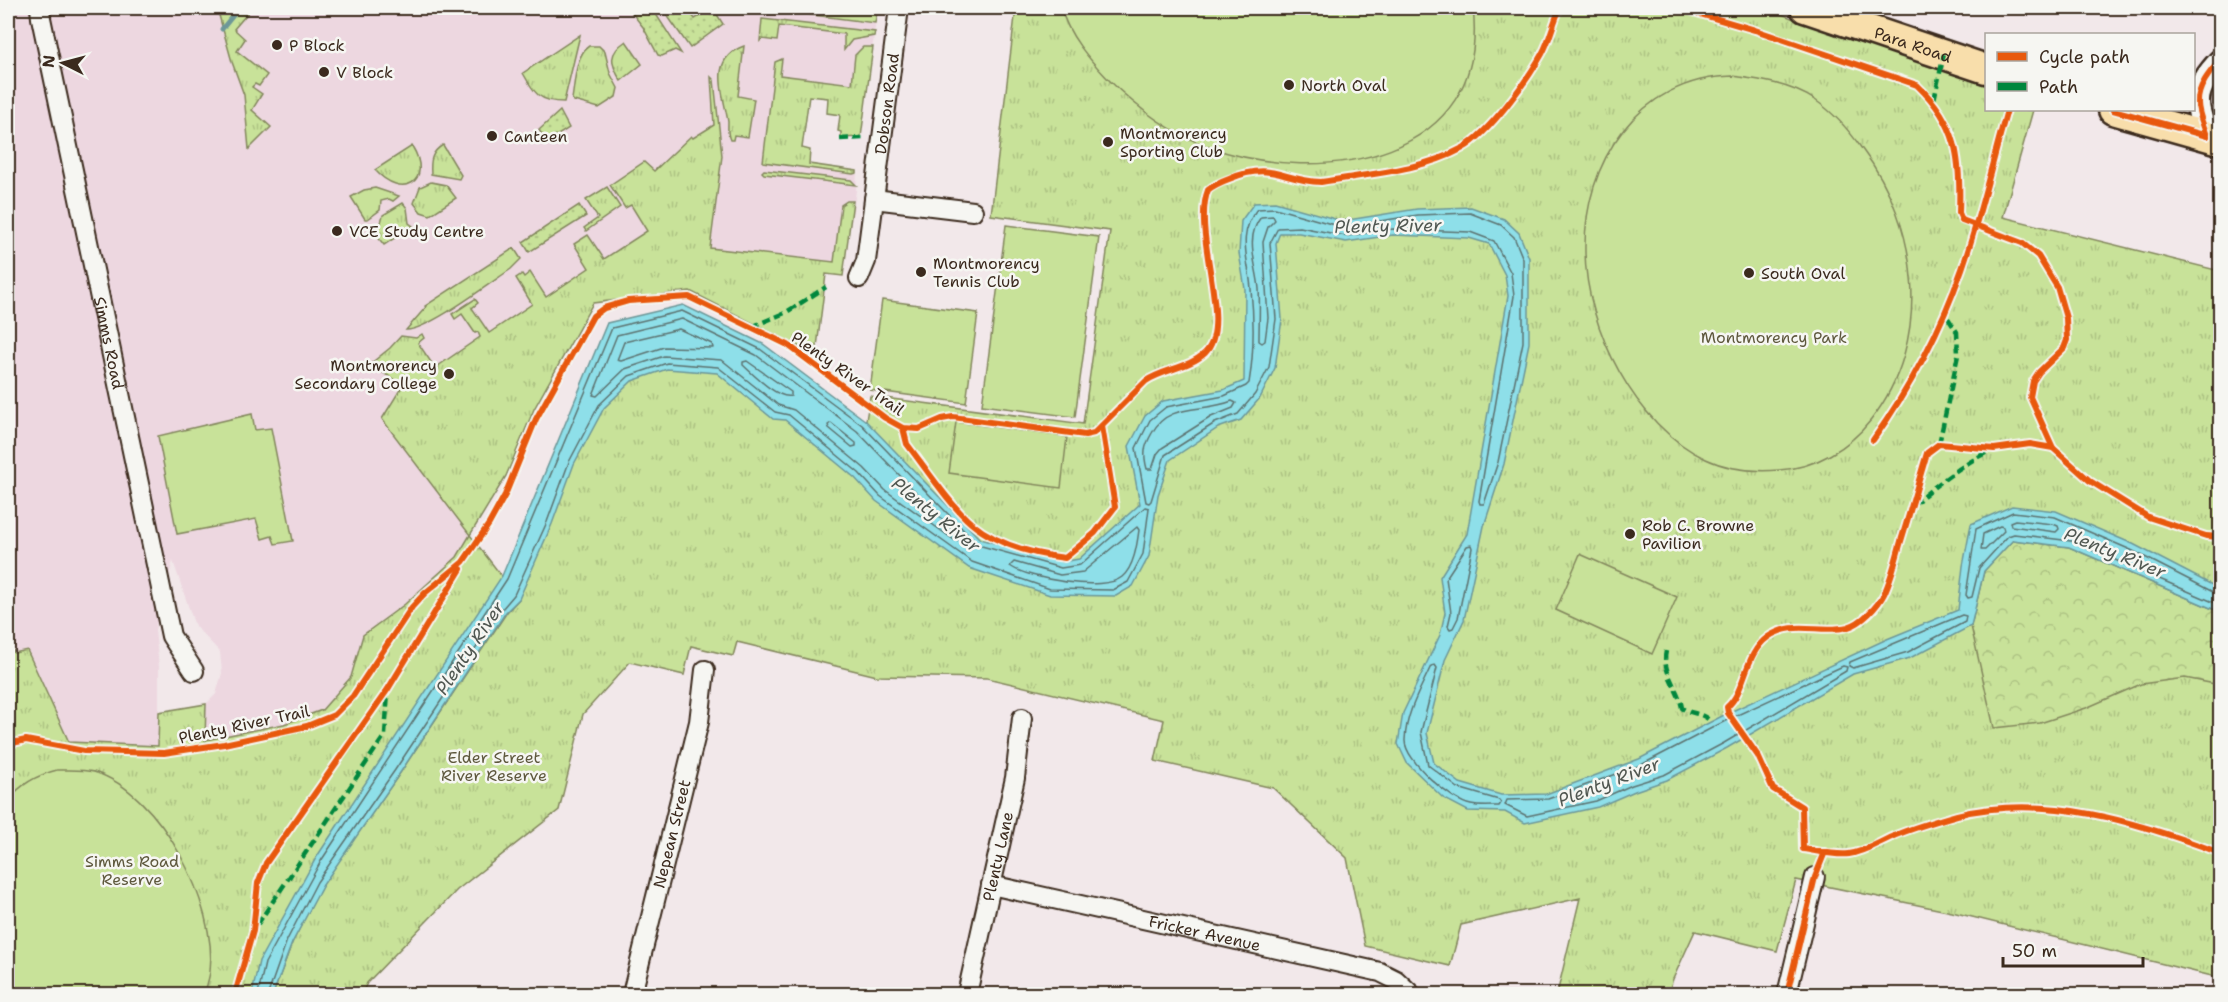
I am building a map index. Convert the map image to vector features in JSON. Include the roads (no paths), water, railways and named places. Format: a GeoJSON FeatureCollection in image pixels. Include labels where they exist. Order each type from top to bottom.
{"type":"FeatureCollection","features":[{"type":"Feature","properties":{"kind":"main road","name":"Para Road"},"geometry":{"type":"LineString","coordinates":[[1805,8],[1985,69]]}},
{"type":"Feature","properties":{"kind":"main road"},"geometry":{"type":"LineString","coordinates":[[2118,111],[2216,130]]}},
{"type":"Feature","properties":{"kind":"street","name":"Simms Road"},"geometry":{"type":"LineString","coordinates":[[40,8],[40,18],[171,636],[194,670]]}},
{"type":"Feature","properties":{"kind":"street","name":"Dobson Road"},"geometry":{"type":"LineString","coordinates":[[859,278],[866,261],[899,8]]}},
{"type":"Feature","properties":{"kind":"street"},"geometry":{"type":"LineString","coordinates":[[2216,130],[2198,104],[2207,76],[2220,61]]}},
{"type":"Feature","properties":{"kind":"street"},"geometry":{"type":"LineString","coordinates":[[874,199],[973,211]]}},
{"type":"Feature","properties":{"kind":"street","name":"Nepean Street"},"geometry":{"type":"LineString","coordinates":[[632,994],[699,722],[705,670]]}},
{"type":"Feature","properties":{"kind":"street","name":"Plenty Lane"},"geometry":{"type":"LineString","coordinates":[[967,994],[1015,778],[1022,718]]}},
{"type":"Feature","properties":{"kind":"street"},"geometry":{"type":"LineString","coordinates":[[1787,994],[1815,877]]}},
{"type":"Feature","properties":{"kind":"street","name":"Fricker Avenue"},"geometry":{"type":"LineString","coordinates":[[991,885],[1380,972],[1396,980],[1410,994]]}},
{"type":"Feature","properties":{"kind":"water","name":"Plenty River"},"geometry":{"type":"Polygon","coordinates":[[[1275,202],[1342,221],[1417,209],[1471,207],[1504,219],[1519,233],[1529,258],[1529,343],[1504,464],[1484,526],[1464,620],[1445,660],[1427,733],[1434,763],[1460,783],[1501,795],[1546,794],[1639,759],[1728,713],[1887,639],[1958,610],[1971,524],[2012,506],[2056,511],[2133,544],[2220,589],[2220,612],[2069,547],[2013,540],[1984,571],[1971,626],[1910,658],[1853,674],[1727,748],[1667,780],[1598,807],[1525,823],[1505,812],[1468,811],[1443,798],[1407,763],[1398,744],[1403,713],[1440,635],[1445,613],[1440,577],[1467,534],[1508,296],[1505,275],[1489,244],[1469,238],[1393,235],[1346,242],[1299,233],[1280,233],[1276,243],[1282,319],[1275,368],[1260,398],[1241,420],[1218,428],[1170,460],[1158,495],[1149,556],[1133,586],[1116,596],[1050,595],[969,568],[876,501],[855,478],[785,420],[773,419],[717,373],[667,369],[632,381],[604,408],[574,464],[552,524],[519,599],[506,612],[323,885],[292,943],[273,994],[252,994],[259,961],[316,858],[502,576],[607,323],[683,305],[763,344],[866,421],[980,539],[1062,562],[1079,559],[1140,504],[1129,446],[1145,416],[1163,401],[1223,390],[1244,381],[1245,289],[1239,253],[1241,221],[1254,203],[1275,202]]]}},
{"type":"Feature","properties":{"kind":"waterway"},"geometry":{"type":"LineString","coordinates":[[222,29],[239,8]]}},
{"type":"Feature","properties":{"kind":"place","name":"P Block"},"geometry":{"type":"Point","coordinates":[277,45]}},
{"type":"Feature","properties":{"kind":"place","name":"V Block"},"geometry":{"type":"Point","coordinates":[324,72]}},
{"type":"Feature","properties":{"kind":"place","name":"North Oval"},"geometry":{"type":"Point","coordinates":[1289,85]}},
{"type":"Feature","properties":{"kind":"place","name":"Canteen"},"geometry":{"type":"Point","coordinates":[492,136]}},
{"type":"Feature","properties":{"kind":"place","name":"Montmorency Sporting Club"},"geometry":{"type":"Point","coordinates":[1108,142]}},
{"type":"Feature","properties":{"kind":"place","name":"VCE Study Centre"},"geometry":{"type":"Point","coordinates":[337,231]}},
{"type":"Feature","properties":{"kind":"place","name":"Montmorency Tennis Club"},"geometry":{"type":"Point","coordinates":[921,272]}},
{"type":"Feature","properties":{"kind":"place","name":"South Oval"},"geometry":{"type":"Point","coordinates":[1749,273]}},
{"type":"Feature","properties":{"kind":"place","name":"Montmorency Secondary College"},"geometry":{"type":"Point","coordinates":[449,374]}},
{"type":"Feature","properties":{"kind":"place","name":"Rob C. Browne Pavilion"},"geometry":{"type":"Point","coordinates":[1630,534]}},
{"type":"Feature","properties":{"kind":"park label","name":"Montmorency Park"},"geometry":{"type":"Point","coordinates":[1774,337]}},
{"type":"Feature","properties":{"kind":"park label","name":"Elder Street River Reserve"},"geometry":{"type":"Point","coordinates":[494,766]}},
{"type":"Feature","properties":{"kind":"park label","name":"Simms Road Reserve"},"geometry":{"type":"Point","coordinates":[132,870]}}]}
